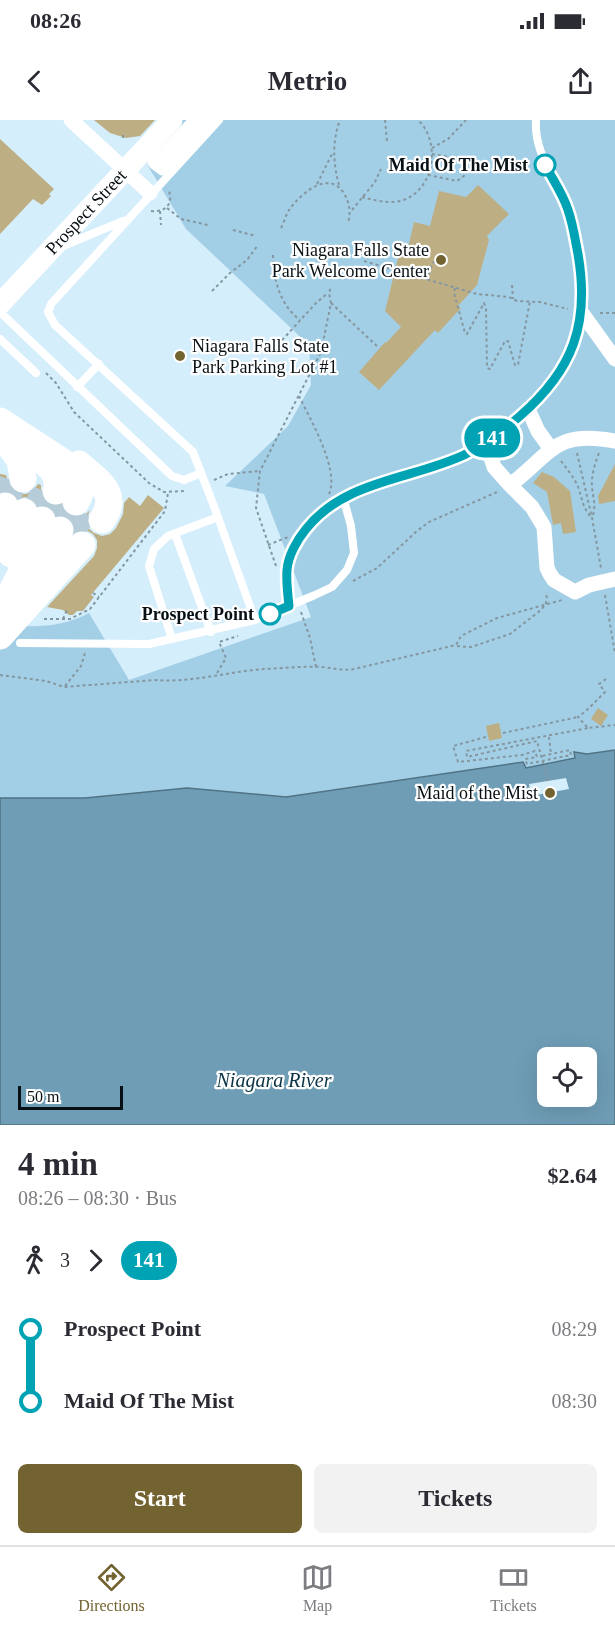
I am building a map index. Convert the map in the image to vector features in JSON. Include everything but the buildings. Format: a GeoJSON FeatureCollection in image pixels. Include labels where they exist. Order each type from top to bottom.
{"type":"FeatureCollection","features":[{"type":"Feature","properties":{"kind":"highway"},"geometry":{"type":"LineString","coordinates":[[11,437],[59,451],[79,464],[102,485],[108,494],[109,507],[51,492],[20,460],[11,437]]}},
{"type":"Feature","properties":{"kind":"highway"},"geometry":{"type":"LineString","coordinates":[[11,437],[66,463],[76,472],[82,486],[51,492]]}},
{"type":"Feature","properties":{"kind":"highway"},"geometry":{"type":"LineString","coordinates":[[0,560],[38,522]]}},
{"type":"Feature","properties":{"kind":"highway"},"geometry":{"type":"LineString","coordinates":[[10,639],[9,603],[38,522]]}},
{"type":"Feature","properties":{"kind":"highway"},"geometry":{"type":"LineString","coordinates":[[9,603],[50,566],[38,522]]}},
{"type":"Feature","properties":{"kind":"main road","name":"Prospect Street"},"geometry":{"type":"LineString","coordinates":[[0,304],[172,120]]}},
{"type":"Feature","properties":{"kind":"street"},"geometry":{"type":"LineString","coordinates":[[71,120],[125,170],[148,201]]}},
{"type":"Feature","properties":{"kind":"street"},"geometry":{"type":"LineString","coordinates":[[197,120],[159,161],[155,162],[163,168],[207,120]]}},
{"type":"Feature","properties":{"kind":"street"},"geometry":{"type":"LineString","coordinates":[[582,312],[615,359]]}},
{"type":"Feature","properties":{"kind":"street"},"geometry":{"type":"LineString","coordinates":[[528,409],[538,431],[551,449]]}},
{"type":"Feature","properties":{"kind":"street"},"geometry":{"type":"LineString","coordinates":[[510,485],[551,449],[574,439],[611,441]]}},
{"type":"Feature","properties":{"kind":"street"},"geometry":{"type":"LineString","coordinates":[[486,442],[494,467],[532,507],[544,527],[547,568],[553,578],[575,592],[589,585],[615,579]]}},
{"type":"Feature","properties":{"kind":"lane"},"geometry":{"type":"LineString","coordinates":[[219,120],[48,309],[48,315],[52,322],[195,456],[255,620]]}},
{"type":"Feature","properties":{"kind":"lane"},"geometry":{"type":"LineString","coordinates":[[289,606],[287,569],[298,540],[316,517],[343,497],[362,488],[450,461],[486,442],[528,409],[560,371],[574,341],[582,312],[582,281],[572,223],[563,199],[545,165],[536,120]]}},
{"type":"Feature","properties":{"kind":"lane"},"geometry":{"type":"LineString","coordinates":[[47,253],[128,219]]}},
{"type":"Feature","properties":{"kind":"lane"},"geometry":{"type":"LineString","coordinates":[[0,312],[172,476],[184,480],[201,473]]}},
{"type":"Feature","properties":{"kind":"lane"},"geometry":{"type":"LineString","coordinates":[[0,339],[40,372]]}},
{"type":"Feature","properties":{"kind":"lane"},"geometry":{"type":"LineString","coordinates":[[77,387],[99,364]]}},
{"type":"Feature","properties":{"kind":"lane"},"geometry":{"type":"LineString","coordinates":[[10,639],[87,644],[149,644],[211,632],[255,620],[289,606],[332,587],[347,570],[354,553],[351,526],[343,497]]}},
{"type":"Feature","properties":{"kind":"lane"},"geometry":{"type":"LineString","coordinates":[[172,639],[149,566],[154,549],[168,536],[219,517]]}},
{"type":"Feature","properties":{"kind":"lane"},"geometry":{"type":"LineString","coordinates":[[175,534],[211,632]]}},
{"type":"Feature","properties":{"kind":"path"},"geometry":{"type":"LineString","coordinates":[[339,187],[334,150],[340,120]]}},
{"type":"Feature","properties":{"kind":"path"},"geometry":{"type":"LineString","coordinates":[[385,120],[387,141]]}},
{"type":"Feature","properties":{"kind":"path"},"geometry":{"type":"LineString","coordinates":[[362,197],[383,202],[400,201],[417,190],[428,175],[432,148],[423,125],[417,120]]}},
{"type":"Feature","properties":{"kind":"path"},"geometry":{"type":"LineString","coordinates":[[432,148],[448,139],[466,120]]}},
{"type":"Feature","properties":{"kind":"path"},"geometry":{"type":"LineString","coordinates":[[316,186],[334,150]]}},
{"type":"Feature","properties":{"kind":"path"},"geometry":{"type":"LineString","coordinates":[[428,175],[457,181],[465,174],[466,169],[459,158],[432,154]]}},
{"type":"Feature","properties":{"kind":"path"},"geometry":{"type":"LineString","coordinates":[[348,224],[351,211],[375,182],[381,169]]}},
{"type":"Feature","properties":{"kind":"path"},"geometry":{"type":"LineString","coordinates":[[281,228],[290,209],[316,186],[324,182],[333,183],[339,187],[347,198],[351,211]]}},
{"type":"Feature","properties":{"kind":"path"},"geometry":{"type":"LineString","coordinates":[[148,201],[153,211],[166,208],[171,198],[166,187]]}},
{"type":"Feature","properties":{"kind":"path"},"geometry":{"type":"LineString","coordinates":[[166,208],[181,219],[208,225]]}},
{"type":"Feature","properties":{"kind":"path"},"geometry":{"type":"LineString","coordinates":[[160,211],[161,225]]}},
{"type":"Feature","properties":{"kind":"path"},"geometry":{"type":"LineString","coordinates":[[233,230],[256,236]]}},
{"type":"Feature","properties":{"kind":"path"},"geometry":{"type":"LineString","coordinates":[[212,291],[247,260],[258,245]]}},
{"type":"Feature","properties":{"kind":"path"},"geometry":{"type":"LineString","coordinates":[[295,245],[318,251]]}},
{"type":"Feature","properties":{"kind":"path"},"geometry":{"type":"LineString","coordinates":[[427,280],[432,264],[442,254]]}},
{"type":"Feature","properties":{"kind":"path"},"geometry":{"type":"LineString","coordinates":[[273,255],[273,272],[280,295],[294,316],[300,320]]}},
{"type":"Feature","properties":{"kind":"path"},"geometry":{"type":"LineString","coordinates":[[364,261],[455,288],[517,301],[550,304],[582,312]]}},
{"type":"Feature","properties":{"kind":"path"},"geometry":{"type":"LineString","coordinates":[[512,285],[513,299]]}},
{"type":"Feature","properties":{"kind":"path"},"geometry":{"type":"LineString","coordinates":[[274,349],[316,303],[329,293],[332,287]]}},
{"type":"Feature","properties":{"kind":"path"},"geometry":{"type":"LineString","coordinates":[[455,288],[454,293],[467,334],[484,303],[485,295]]}},
{"type":"Feature","properties":{"kind":"path"},"geometry":{"type":"LineString","coordinates":[[288,587],[268,544],[256,508],[260,471],[321,352],[331,303],[329,293]]}},
{"type":"Feature","properties":{"kind":"path"},"geometry":{"type":"LineString","coordinates":[[484,303],[487,368],[490,369],[505,341],[508,341],[515,364],[519,365],[530,301]]}},
{"type":"Feature","properties":{"kind":"path"},"geometry":{"type":"LineString","coordinates":[[331,303],[379,348]]}},
{"type":"Feature","properties":{"kind":"path"},"geometry":{"type":"LineString","coordinates":[[40,372],[56,382],[74,412],[149,483],[160,491],[169,493],[165,511],[86,612],[70,619],[63,619],[67,610]]}},
{"type":"Feature","properties":{"kind":"path"},"geometry":{"type":"LineString","coordinates":[[299,395],[331,471],[332,486],[328,496]]}},
{"type":"Feature","properties":{"kind":"path"},"geometry":{"type":"LineString","coordinates":[[574,439],[592,518]]}},
{"type":"Feature","properties":{"kind":"path"},"geometry":{"type":"LineString","coordinates":[[592,518],[596,505],[592,486],[595,462],[601,448],[611,441]]}},
{"type":"Feature","properties":{"kind":"path"},"geometry":{"type":"LineString","coordinates":[[551,449],[572,476],[583,507],[592,518]]}},
{"type":"Feature","properties":{"kind":"path"},"geometry":{"type":"LineString","coordinates":[[205,483],[228,474],[260,471]]}},
{"type":"Feature","properties":{"kind":"path"},"geometry":{"type":"LineString","coordinates":[[351,583],[377,568],[429,522],[510,485]]}},
{"type":"Feature","properties":{"kind":"path"},"geometry":{"type":"LineString","coordinates":[[268,544],[290,536]]}},
{"type":"Feature","properties":{"kind":"path"},"geometry":{"type":"LineString","coordinates":[[0,675],[46,681],[64,687],[155,680],[170,681],[264,669],[316,667],[344,671],[456,645],[471,647],[510,634],[546,604],[547,590],[553,578]]}},
{"type":"Feature","properties":{"kind":"path"},"geometry":{"type":"LineString","coordinates":[[93,592],[99,597]]}},
{"type":"Feature","properties":{"kind":"path"},"geometry":{"type":"LineString","coordinates":[[456,645],[461,636],[496,618],[546,604]]}},
{"type":"Feature","properties":{"kind":"path"},"geometry":{"type":"LineString","coordinates":[[308,607],[300,611],[310,638],[316,667]]}},
{"type":"Feature","properties":{"kind":"path"},"geometry":{"type":"LineString","coordinates":[[216,674],[226,658],[219,642],[240,635]]}},
{"type":"Feature","properties":{"kind":"path"},"geometry":{"type":"LineString","coordinates":[[64,687],[81,666],[87,644]]}},
{"type":"Feature","properties":{"kind":"path"},"geometry":{"type":"LineString","coordinates":[[503,733],[578,717],[605,692],[599,684],[606,679]]}},
{"type":"Feature","properties":{"kind":"path"},"geometry":{"type":"LineString","coordinates":[[578,717],[588,728]]}},
{"type":"Feature","properties":{"kind":"path"},"geometry":{"type":"LineString","coordinates":[[548,781],[537,741],[467,757],[466,751],[615,725]]}},
{"type":"Feature","properties":{"kind":"path"},"geometry":{"type":"LineString","coordinates":[[551,754],[548,737],[588,728]]}},
{"type":"Feature","properties":{"kind":"path"},"geometry":{"type":"LineString","coordinates":[[486,738],[453,746],[458,762],[522,755],[535,751],[537,757],[525,759],[527,764],[571,755],[570,750],[542,756]]}},
{"type":"Feature","properties":{"kind":"shaded area"},"geometry":{"type":"Polygon","coordinates":[[[182,120],[615,120],[615,750],[587,754],[575,752],[575,758],[525,768],[523,762],[286,797],[187,788],[85,798],[0,798],[0,624],[46,626],[67,622],[89,613],[129,680],[311,617],[264,494],[225,486],[288,426],[311,385],[309,345],[186,229],[148,166],[147,161],[182,120]]]}},
{"type":"Feature","properties":{"kind":"water","name":"Niagara River"},"geometry":{"type":"Polygon","coordinates":[[[615,750],[615,1125],[0,1125],[0,798],[85,798],[187,788],[286,797],[523,762],[526,768],[575,758],[574,752],[587,754],[615,750]]]}},
{"type":"Feature","properties":{"kind":"pier"},"geometry":{"type":"Polygon","coordinates":[[[566,778],[569,789],[531,796],[529,784],[566,778]]]}},
{"type":"Feature","properties":{"kind":"tunnel"},"geometry":{"type":"LineString","coordinates":[[5,506],[14,476]]}},
{"type":"Feature","properties":{"kind":"tunnel"},"geometry":{"type":"LineString","coordinates":[[34,516],[46,487]]}},
{"type":"Feature","properties":{"kind":"tunnel"},"geometry":{"type":"LineString","coordinates":[[51,524],[65,496]]}},
{"type":"Feature","properties":{"kind":"tunnel"},"geometry":{"type":"LineString","coordinates":[[69,535],[86,508]]}},
{"type":"Feature","properties":{"kind":"bus line","name":"141"},"geometry":{"type":"LineString","coordinates":[[270,614],[289,606],[287,569],[290,559],[302,534],[322,512],[334,502],[362,488],[450,461],[476,448],[528,409],[560,371],[579,327],[583,300],[582,281],[568,209],[545,165]]}},
{"type":"Feature","properties":{"kind":"place","name":"Maid Of The Mist"},"geometry":{"type":"Point","coordinates":[545,165]}},
{"type":"Feature","properties":{"kind":"place","name":"Niagara Falls State Park Welcome Center"},"geometry":{"type":"Point","coordinates":[441,260]}},
{"type":"Feature","properties":{"kind":"place","name":"Niagara Falls State Park Parking Lot #1"},"geometry":{"type":"Point","coordinates":[180,356]}},
{"type":"Feature","properties":{"kind":"place","name":"Prospect Point"},"geometry":{"type":"Point","coordinates":[270,614]}},
{"type":"Feature","properties":{"kind":"place","name":"Maid of the Mist"},"geometry":{"type":"Point","coordinates":[550,793]}}]}
